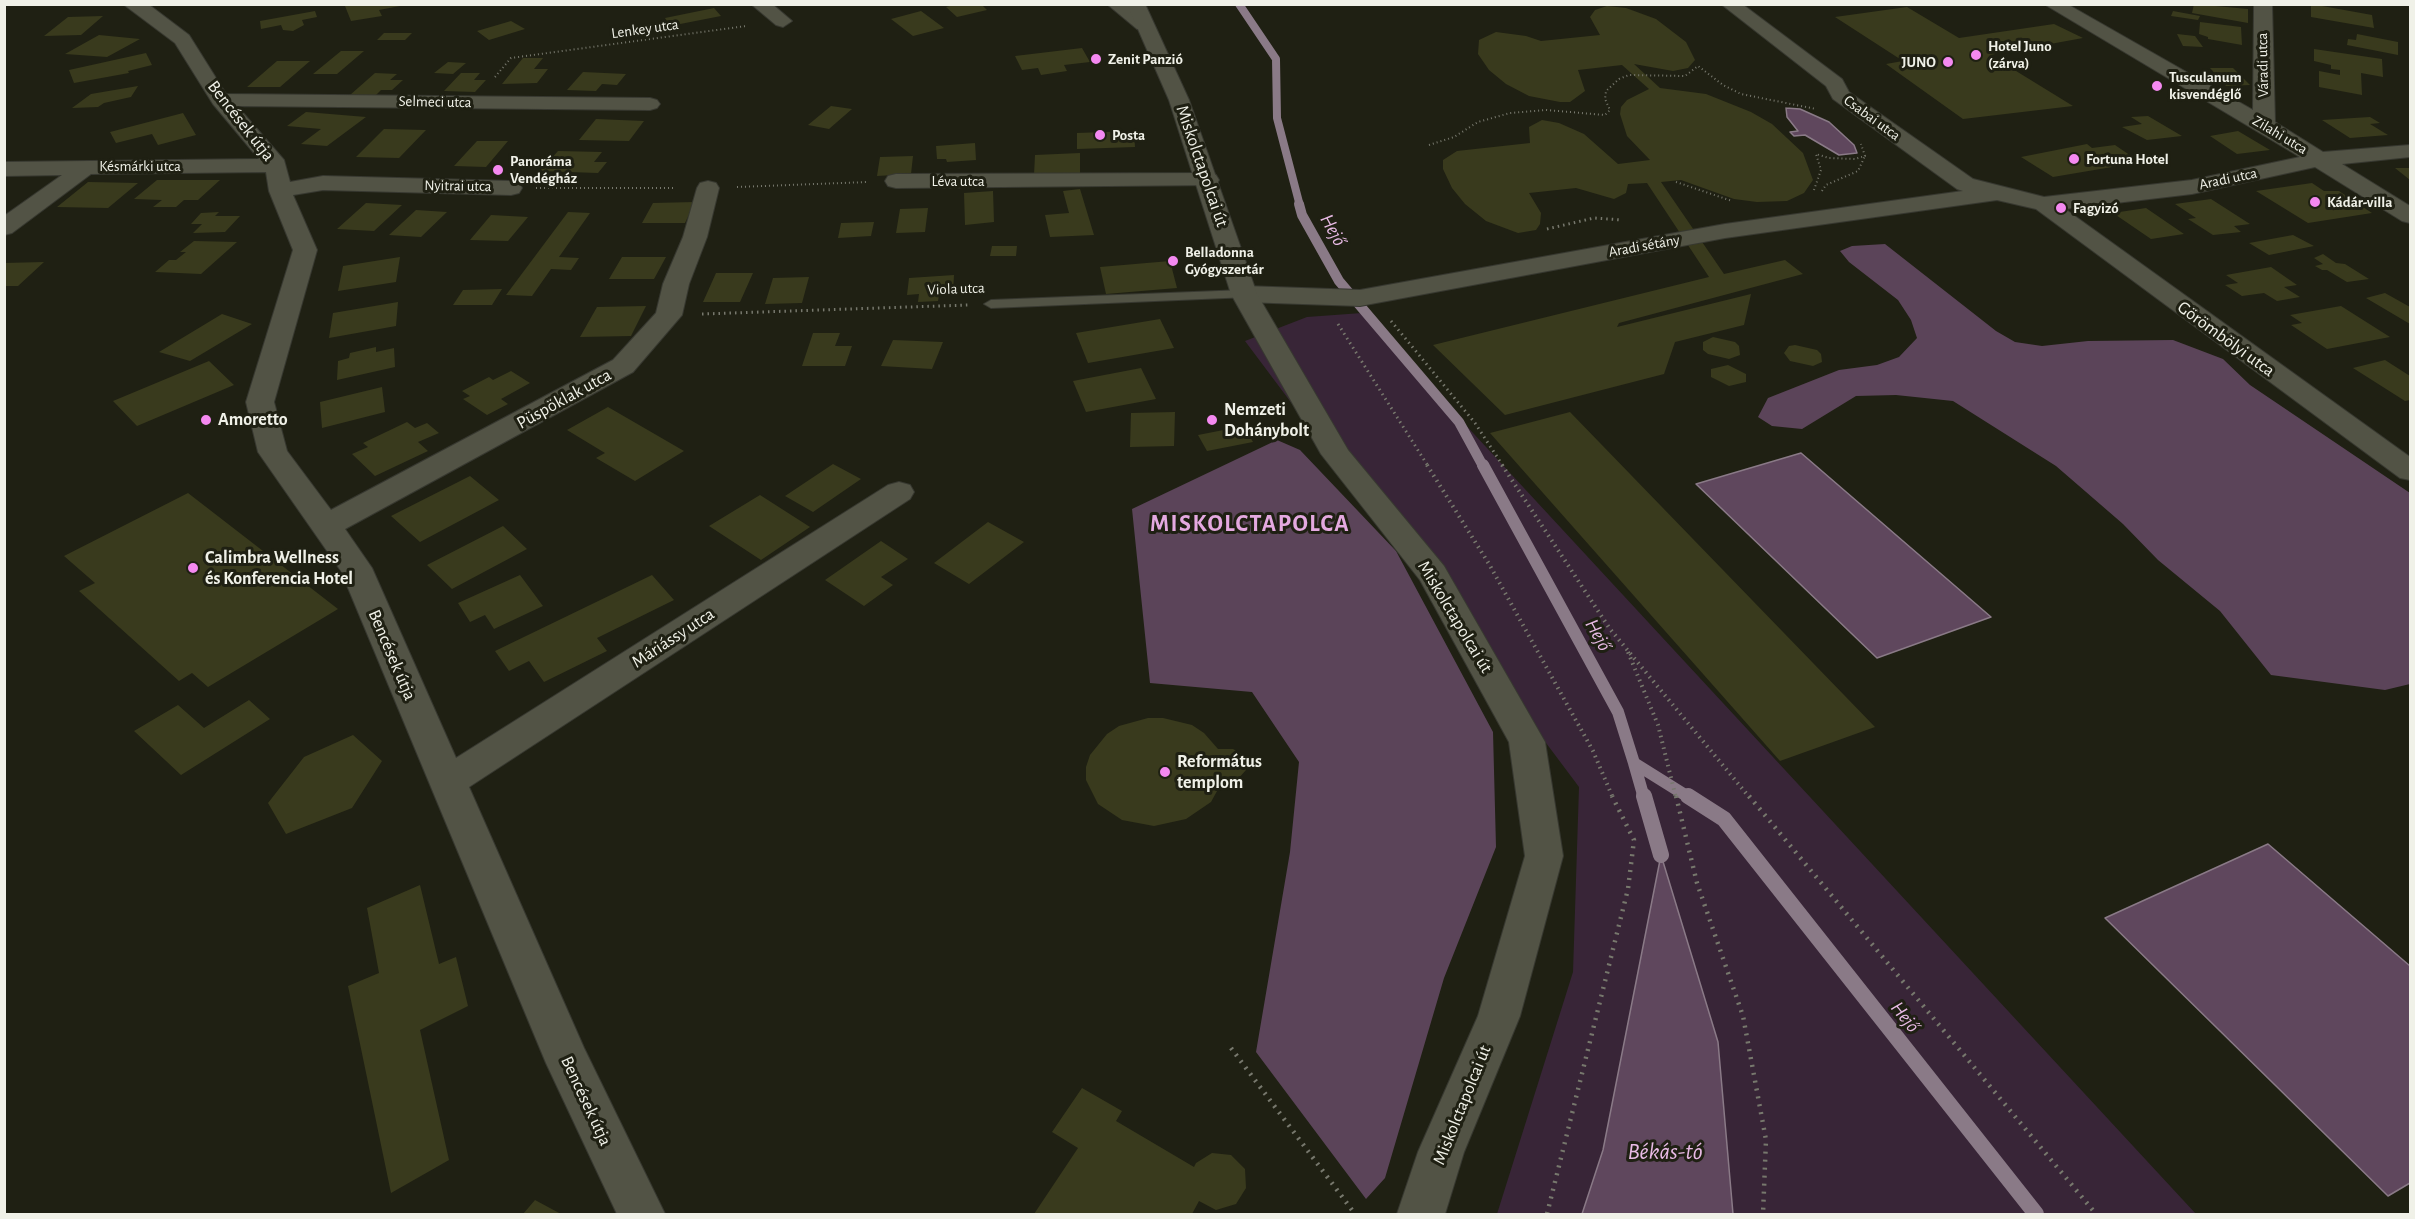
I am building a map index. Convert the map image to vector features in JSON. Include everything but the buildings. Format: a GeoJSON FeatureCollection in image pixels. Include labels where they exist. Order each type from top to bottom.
{"type":"FeatureCollection","features":[{"type":"Feature","properties":{"kind":"street"},"geometry":{"type":"LineString","coordinates":[[760,4],[783,21]]}},
{"type":"Feature","properties":{"kind":"street","name":"Miskolctapolcai út"},"geometry":{"type":"LineString","coordinates":[[1116,4],[1140,15],[1179,100],[1208,180],[1244,294],[1336,454],[1433,574],[1527,742],[1544,856],[1499,1017],[1441,1152],[1421,1215]]}},
{"type":"Feature","properties":{"kind":"street","name":"Csabai utca"},"geometry":{"type":"LineString","coordinates":[[1730,4],[1835,83],[1840,95],[1965,184],[1997,193]]}},
{"type":"Feature","properties":{"kind":"street","name":"Zilahi utca"},"geometry":{"type":"LineString","coordinates":[[2053,4],[2264,125],[2410,216]]}},
{"type":"Feature","properties":{"kind":"street","name":"Váradi utca"},"geometry":{"type":"LineString","coordinates":[[2263,4],[2264,125]]}},
{"type":"Feature","properties":{"kind":"street","name":"Bencések útja"},"geometry":{"type":"LineString","coordinates":[[142,6],[182,39],[220,100],[278,178],[304,250],[260,402],[273,452],[356,568],[568,1064],[640,1215]]}},
{"type":"Feature","properties":{"kind":"street","name":"Selmeci utca"},"geometry":{"type":"LineString","coordinates":[[220,100],[650,104]]}},
{"type":"Feature","properties":{"kind":"street","name":"Aradi utca"},"geometry":{"type":"LineString","coordinates":[[2044,204],[2192,187],[2320,159],[2410,151]]}},
{"type":"Feature","properties":{"kind":"street"},"geometry":{"type":"LineString","coordinates":[[4,228],[88,166]]}},
{"type":"Feature","properties":{"kind":"street","name":"Késmárki utca"},"geometry":{"type":"LineString","coordinates":[[4,169],[88,166],[278,178]]}},
{"type":"Feature","properties":{"kind":"street","name":"Nyitrai utca"},"geometry":{"type":"LineString","coordinates":[[278,178],[323,183],[511,188]]}},
{"type":"Feature","properties":{"kind":"street","name":"Léva utca"},"geometry":{"type":"LineString","coordinates":[[896,181],[1208,180]]}},
{"type":"Feature","properties":{"kind":"street","name":"Püspöklak utca"},"geometry":{"type":"LineString","coordinates":[[326,526],[623,366],[669,315],[676,284],[695,237],[708,188]]}},
{"type":"Feature","properties":{"kind":"street","name":"Aradi sétány"},"geometry":{"type":"LineString","coordinates":[[1244,294],[1320,297],[1371,296],[1725,231],[1997,193],[2044,204]]}},
{"type":"Feature","properties":{"kind":"street","name":"Görömbölyi utca"},"geometry":{"type":"LineString","coordinates":[[2044,204],[2172,300],[2410,471]]}},
{"type":"Feature","properties":{"kind":"street","name":"Máriássy utca"},"geometry":{"type":"LineString","coordinates":[[446,783],[900,492]]}},
{"type":"Feature","properties":{"kind":"lane","name":"Viola utca"},"geometry":{"type":"LineString","coordinates":[[991,304],[1244,294]]}},
{"type":"Feature","properties":{"kind":"path","name":"Lenkey utca"},"geometry":{"type":"LineString","coordinates":[[511,58],[783,21]]}},
{"type":"Feature","properties":{"kind":"path"},"geometry":{"type":"LineString","coordinates":[[1429,145],[1454,137],[1478,122],[1510,112],[1546,110],[1605,115],[1610,110],[1605,99],[1606,91],[1619,79],[1629,75],[1684,76],[1698,66],[1741,94],[1820,110]]}},
{"type":"Feature","properties":{"kind":"path"},"geometry":{"type":"LineString","coordinates":[[1812,193],[1820,179],[1816,154],[1843,159],[1865,156],[1858,140]]}},
{"type":"Feature","properties":{"kind":"path"},"geometry":{"type":"LineString","coordinates":[[708,188],[896,181]]}},
{"type":"Feature","properties":{"kind":"path"},"geometry":{"type":"LineString","coordinates":[[1676,182],[1733,202]]}},
{"type":"Feature","properties":{"kind":"path","name":"Nyitrai utca"},"geometry":{"type":"LineString","coordinates":[[511,188],[708,188]]}},
{"type":"Feature","properties":{"kind":"path"},"geometry":{"type":"LineString","coordinates":[[1371,296],[1475,423],[1610,629],[2096,1215]]}},
{"type":"Feature","properties":{"kind":"path","name":"Viola utca"},"geometry":{"type":"LineString","coordinates":[[669,315],[991,304]]}},
{"type":"Feature","properties":{"kind":"path"},"geometry":{"type":"LineString","coordinates":[[1626,649],[1658,725],[1697,883],[1743,1016],[1766,1140],[1763,1215]]}},
{"type":"Feature","properties":{"kind":"path"},"geometry":{"type":"LineString","coordinates":[[1231,1048],[1355,1215]]}},
{"type":"Feature","properties":{"kind":"shaded area"},"geometry":{"type":"Polygon","coordinates":[[[1885,244],[1996,331],[2015,342],[2042,346],[2088,341],[2173,340],[2223,359],[2250,385],[2410,493],[2410,684],[2385,690],[2271,675],[2220,611],[2158,560],[2123,524],[2056,466],[1953,401],[1896,395],[1856,396],[1802,429],[1772,426],[1758,417],[1768,398],[1839,370],[1877,365],[1899,357],[1917,338],[1911,320],[1898,300],[1849,262],[1840,251],[1852,246],[1885,244]]]}},
{"type":"Feature","properties":{"kind":"shaded area"},"geometry":{"type":"Polygon","coordinates":[[[1362,313],[2196,1214],[1497,1214],[1573,972],[1579,787],[1245,341],[1307,317],[1362,313]]]}},
{"type":"Feature","properties":{"kind":"shaded area"},"geometry":{"type":"Polygon","coordinates":[[[1277,440],[1300,450],[1396,551],[1493,732],[1496,847],[1444,978],[1385,1178],[1366,1199],[1256,1052],[1290,852],[1299,762],[1252,692],[1150,683],[1132,509],[1277,440]]]}},
{"type":"Feature","properties":{"kind":"water"},"geometry":{"type":"Polygon","coordinates":[[[1786,108],[1800,109],[1829,122],[1854,145],[1857,153],[1839,155],[1805,135],[1794,136],[1790,132],[1798,131],[1787,117],[1786,108]]]}},
{"type":"Feature","properties":{"kind":"water"},"geometry":{"type":"Polygon","coordinates":[[[1801,453],[1991,617],[1877,658],[1696,484],[1801,453]]]}},
{"type":"Feature","properties":{"kind":"water"},"geometry":{"type":"Polygon","coordinates":[[[2268,844],[2410,966],[2410,1183],[2388,1196],[2105,918],[2268,844]]]}},
{"type":"Feature","properties":{"kind":"water","name":"Békás-tó"},"geometry":{"type":"Polygon","coordinates":[[[1661,855],[1718,1042],[1733,1214],[1582,1214],[1603,1150],[1661,855]]]}},
{"type":"Feature","properties":{"kind":"waterway","name":"Hejő"},"geometry":{"type":"LineString","coordinates":[[1239,4],[1276,59],[1277,118],[1300,206]]}},
{"type":"Feature","properties":{"kind":"waterway","name":"Hejő"},"geometry":{"type":"LineString","coordinates":[[1299,204],[1302,215],[1339,281],[1459,422],[1483,466]]}},
{"type":"Feature","properties":{"kind":"waterway","name":"Hejő"},"geometry":{"type":"LineString","coordinates":[[1483,465],[1618,712],[1634,763]]}},
{"type":"Feature","properties":{"kind":"waterway","name":"Hejő"},"geometry":{"type":"LineString","coordinates":[[1634,763],[1690,798]]}},
{"type":"Feature","properties":{"kind":"waterway"},"geometry":{"type":"LineString","coordinates":[[1634,763],[1644,798]]}},
{"type":"Feature","properties":{"kind":"waterway"},"geometry":{"type":"LineString","coordinates":[[1644,796],[1661,855]]}},
{"type":"Feature","properties":{"kind":"waterway","name":"Hejő"},"geometry":{"type":"LineString","coordinates":[[1688,796],[1724,819],[2036,1214]]}},
{"type":"Feature","properties":{"kind":"place","name":"Hotel Juno (zárva)"},"geometry":{"type":"Point","coordinates":[1976,55]}},
{"type":"Feature","properties":{"kind":"place","name":"Zenit Panzió"},"geometry":{"type":"Point","coordinates":[1096,59]}},
{"type":"Feature","properties":{"kind":"place","name":"JUNO"},"geometry":{"type":"Point","coordinates":[1948,62]}},
{"type":"Feature","properties":{"kind":"place","name":"Tusculanum kisvendéglő"},"geometry":{"type":"Point","coordinates":[2157,86]}},
{"type":"Feature","properties":{"kind":"place","name":"Posta"},"geometry":{"type":"Point","coordinates":[1100,135]}},
{"type":"Feature","properties":{"kind":"place","name":"Fortuna Hotel"},"geometry":{"type":"Point","coordinates":[2074,159]}},
{"type":"Feature","properties":{"kind":"place","name":"Panoráma Vendégház"},"geometry":{"type":"Point","coordinates":[498,170]}},
{"type":"Feature","properties":{"kind":"place","name":"Kádár-villa"},"geometry":{"type":"Point","coordinates":[2315,202]}},
{"type":"Feature","properties":{"kind":"place","name":"Fagyizó"},"geometry":{"type":"Point","coordinates":[2061,208]}},
{"type":"Feature","properties":{"kind":"place","name":"Belladonna Gyógyszertár"},"geometry":{"type":"Point","coordinates":[1173,261]}},
{"type":"Feature","properties":{"kind":"place","name":"Amoretto"},"geometry":{"type":"Point","coordinates":[206,420]}},
{"type":"Feature","properties":{"kind":"place","name":"Nemzeti Dohánybolt"},"geometry":{"type":"Point","coordinates":[1212,420]}},
{"type":"Feature","properties":{"kind":"place","name":"Calimbra Wellness és Konferencia Hotel"},"geometry":{"type":"Point","coordinates":[193,568]}},
{"type":"Feature","properties":{"kind":"place","name":"Református templom"},"geometry":{"type":"Point","coordinates":[1165,772]}},
{"type":"Feature","properties":{"kind":"district","name":"MISKOLCTAPOLCA"},"geometry":{"type":"Point","coordinates":[1250,524]}}]}
